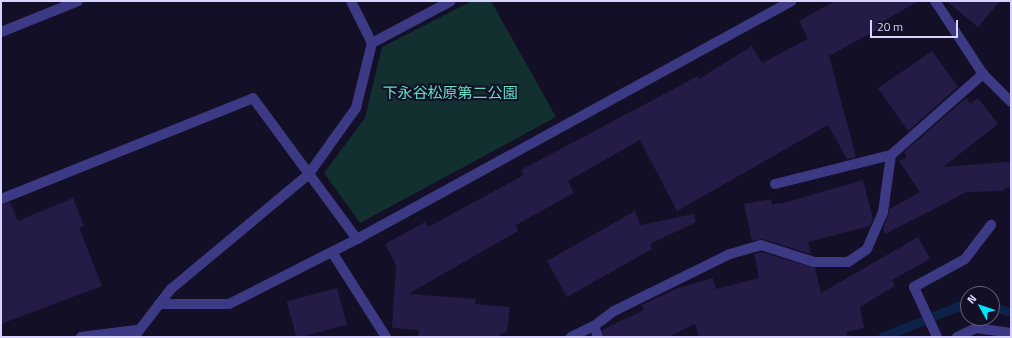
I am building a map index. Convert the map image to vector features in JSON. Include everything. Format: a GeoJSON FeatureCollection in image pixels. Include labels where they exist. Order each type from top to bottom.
{"type":"FeatureCollection","features":[{"type":"Feature","properties":{"kind":"street"},"geometry":{"type":"LineString","coordinates":[[1,32],[78,1]]}},
{"type":"Feature","properties":{"kind":"street"},"geometry":{"type":"LineString","coordinates":[[81,337],[136,333],[171,289],[308,175],[356,108],[372,42],[352,1]]}},
{"type":"Feature","properties":{"kind":"street"},"geometry":{"type":"LineString","coordinates":[[372,42],[451,1]]}},
{"type":"Feature","properties":{"kind":"street"},"geometry":{"type":"LineString","coordinates":[[159,304],[230,304],[357,239],[791,1]]}},
{"type":"Feature","properties":{"kind":"street"},"geometry":{"type":"LineString","coordinates":[[935,1],[983,74],[1011,102]]}},
{"type":"Feature","properties":{"kind":"street"},"geometry":{"type":"LineString","coordinates":[[775,184],[891,155],[983,74]]}},
{"type":"Feature","properties":{"kind":"street"},"geometry":{"type":"LineString","coordinates":[[1,200],[253,98],[308,175],[357,239]]}},
{"type":"Feature","properties":{"kind":"street"},"geometry":{"type":"LineString","coordinates":[[571,337],[594,326],[614,310],[730,254],[761,245],[814,262],[848,262],[867,249],[883,212],[891,155]]}},
{"type":"Feature","properties":{"kind":"street"},"geometry":{"type":"LineString","coordinates":[[936,334],[914,287],[965,259],[991,225]]}},
{"type":"Feature","properties":{"kind":"street"},"geometry":{"type":"LineString","coordinates":[[332,252],[386,337]]}},
{"type":"Feature","properties":{"kind":"street"},"geometry":{"type":"LineString","coordinates":[[594,326],[598,337]]}},
{"type":"Feature","properties":{"kind":"street"},"geometry":{"type":"LineString","coordinates":[[957,337],[976,328],[1011,333]]}},
{"type":"Feature","properties":{"kind":"green space","name":"下永谷松原第二公園"},"geometry":{"type":"Polygon","coordinates":[[[472,1],[491,1],[556,117],[360,223],[324,173],[365,118],[382,47],[472,1]]]}},
{"type":"Feature","properties":{"kind":"building"},"geometry":{"type":"Polygon","coordinates":[[[835,1],[919,1],[878,24],[880,28],[829,56],[856,157],[847,159],[828,125],[677,211],[640,140],[568,181],[574,193],[516,225],[518,231],[408,294],[476,299],[475,304],[510,307],[507,331],[496,337],[418,337],[419,330],[392,328],[396,265],[385,244],[425,222],[428,227],[524,175],[521,170],[698,76],[699,79],[752,46],[762,63],[808,39],[799,21],[835,1]]]}},
{"type":"Feature","properties":{"kind":"building"},"geometry":{"type":"Polygon","coordinates":[[[946,1],[1000,1],[978,27],[946,1]]]}},
{"type":"Feature","properties":{"kind":"building"},"geometry":{"type":"Polygon","coordinates":[[[932,51],[958,87],[908,131],[878,88],[932,51]]]}},
{"type":"Feature","properties":{"kind":"building"},"geometry":{"type":"Polygon","coordinates":[[[966,98],[970,104],[978,98],[998,124],[943,167],[1007,162],[1011,163],[1011,186],[1002,191],[967,192],[885,234],[883,229],[890,209],[920,192],[899,161],[907,157],[904,152],[966,98]]]}},
{"type":"Feature","properties":{"kind":"building"},"geometry":{"type":"Polygon","coordinates":[[[863,180],[873,219],[870,226],[808,242],[811,254],[763,239],[752,241],[744,204],[771,199],[772,204],[783,203],[863,180]]]}},
{"type":"Feature","properties":{"kind":"building"},"geometry":{"type":"Polygon","coordinates":[[[73,198],[84,226],[79,228],[102,286],[1,324],[1,205],[10,202],[18,221],[73,198]]]}},
{"type":"Feature","properties":{"kind":"building"},"geometry":{"type":"Polygon","coordinates":[[[635,211],[640,225],[694,214],[696,222],[650,244],[652,249],[567,297],[547,261],[635,211]]]}},
{"type":"Feature","properties":{"kind":"building"},"geometry":{"type":"Polygon","coordinates":[[[918,237],[930,259],[892,280],[895,286],[860,307],[864,328],[846,332],[848,337],[699,337],[695,324],[668,337],[604,337],[602,330],[644,310],[642,305],[678,288],[713,278],[716,289],[759,278],[754,254],[761,252],[815,268],[821,293],[918,237]]]}},
{"type":"Feature","properties":{"kind":"building"},"geometry":{"type":"Polygon","coordinates":[[[337,288],[347,325],[296,337],[287,301],[337,288]]]}},
{"type":"Feature","properties":{"kind":"waterway"},"geometry":{"type":"LineString","coordinates":[[882,337],[960,305]]}},
{"type":"Feature","properties":{"kind":"waterway"},"geometry":{"type":"LineString","coordinates":[[1000,309],[1011,312]]}}]}
